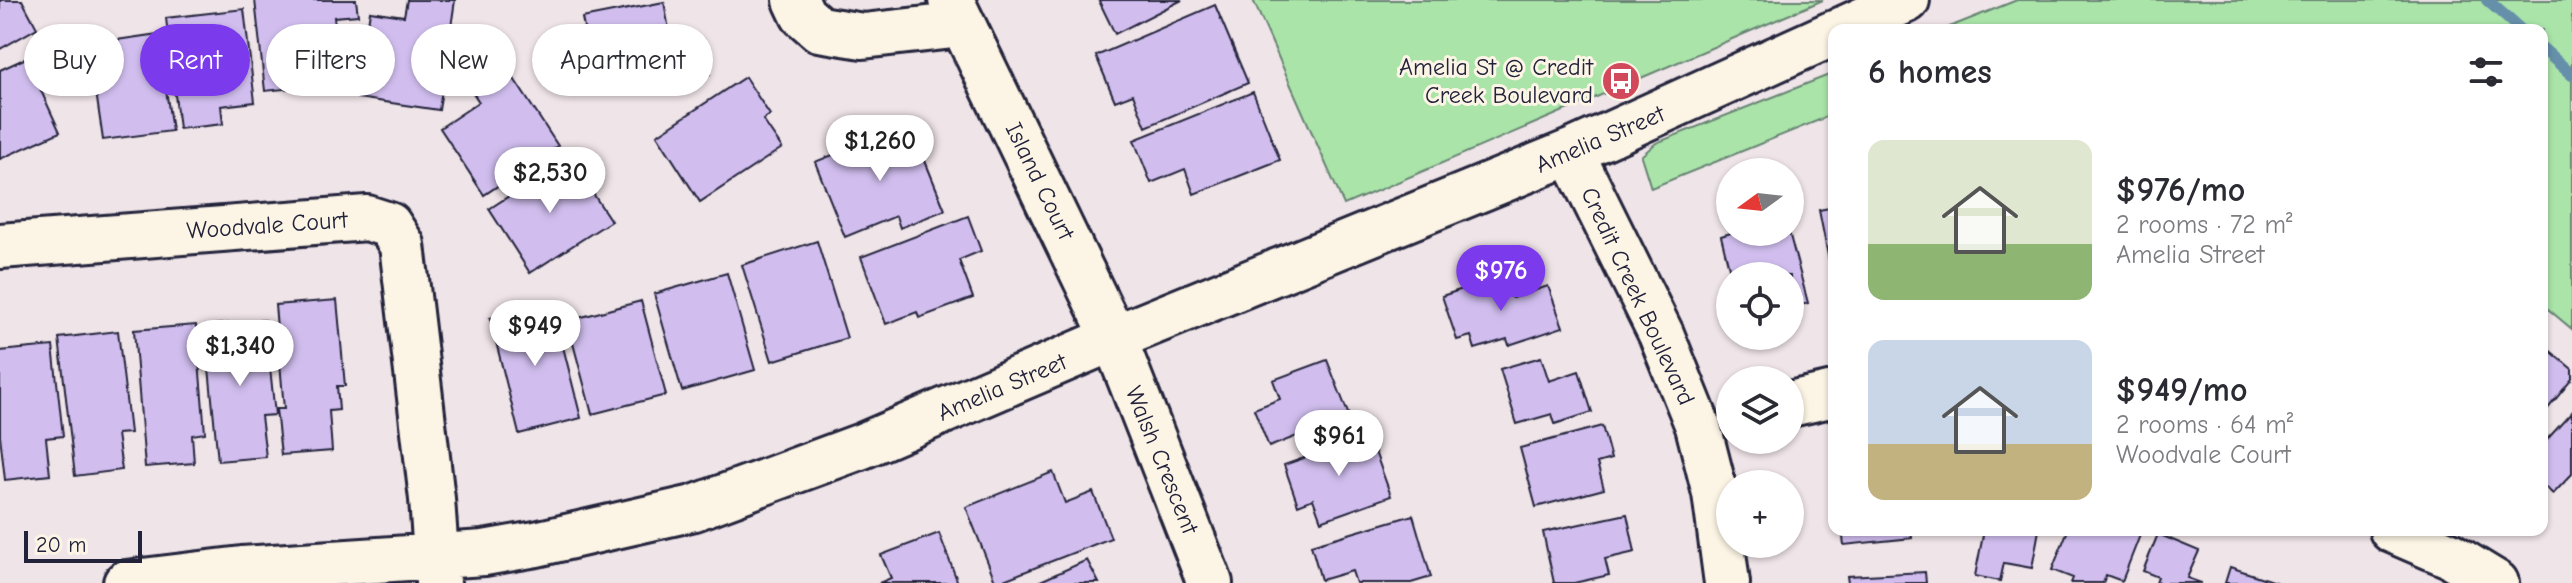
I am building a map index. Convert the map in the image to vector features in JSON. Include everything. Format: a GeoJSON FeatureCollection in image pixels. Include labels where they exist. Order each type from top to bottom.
{"type":"FeatureCollection","features":[{"type":"Feature","properties":{"kind":"street","name":"Island Court"},"geometry":{"type":"LineString","coordinates":[[796,0],[803,15],[819,29],[863,36],[957,12],[1114,338]]}},
{"type":"Feature","properties":{"kind":"street"},"geometry":{"type":"LineString","coordinates":[[1854,24],[1907,0]]}},
{"type":"Feature","properties":{"kind":"street","name":"Amelia Street"},"geometry":{"type":"LineString","coordinates":[[126,583],[242,569],[438,569],[484,553],[694,508],[862,446],[1114,338],[1571,152],[1828,36]]}},
{"type":"Feature","properties":{"kind":"street","name":"Credit Creek Boulevard"},"geometry":{"type":"LineString","coordinates":[[1571,152],[1661,334],[1714,422],[1715,493],[1727,583]]}},
{"type":"Feature","properties":{"kind":"street","name":"Woodvale Court"},"geometry":{"type":"LineString","coordinates":[[0,246],[315,220],[367,218],[389,225],[402,245],[438,569]]}},
{"type":"Feature","properties":{"kind":"street","name":"Walsh Crescent"},"geometry":{"type":"LineString","coordinates":[[1114,338],[1210,583]]}},
{"type":"Feature","properties":{"kind":"street"},"geometry":{"type":"LineString","coordinates":[[1804,401],[1828,395]]}},
{"type":"Feature","properties":{"kind":"street"},"geometry":{"type":"LineString","coordinates":[[2406,536],[2450,555],[2496,583]]}},
{"type":"Feature","properties":{"kind":"green space"},"geometry":{"type":"Polygon","coordinates":[[[1253,0],[1823,0],[1344,205],[1253,0]]]}},
{"type":"Feature","properties":{"kind":"green space"},"geometry":{"type":"Polygon","coordinates":[[[2017,0],[2572,0],[2572,329],[2548,309],[2548,24],[1957,24],[2017,0]]]}},
{"type":"Feature","properties":{"kind":"green space"},"geometry":{"type":"Polygon","coordinates":[[[1828,75],[1828,116],[1725,158],[1716,158],[1716,162],[1651,188],[1641,156],[1656,143],[1828,75]]]}},
{"type":"Feature","properties":{"kind":"building"},"geometry":{"type":"Polygon","coordinates":[[[0,0],[22,0],[35,24],[24,24],[24,35],[0,49],[0,0]]]}},
{"type":"Feature","properties":{"kind":"building"},"geometry":{"type":"Polygon","coordinates":[[[255,0],[356,0],[358,15],[334,17],[335,24],[266,24],[265,91],[255,0]]]}},
{"type":"Feature","properties":{"kind":"building"},"geometry":{"type":"Polygon","coordinates":[[[407,0],[455,0],[452,24],[411,24],[411,96],[441,96],[439,110],[357,98],[395,96],[395,24],[368,24],[370,11],[404,16],[407,0]]]}},
{"type":"Feature","properties":{"kind":"building"},"geometry":{"type":"Polygon","coordinates":[[[1101,0],[1182,0],[1115,34],[1101,0]]]}},
{"type":"Feature","properties":{"kind":"building"},"geometry":{"type":"Polygon","coordinates":[[[664,2],[668,24],[583,24],[582,18],[664,2]]]}},
{"type":"Feature","properties":{"kind":"building"},"geometry":{"type":"Polygon","coordinates":[[[1215,5],[1248,83],[1146,127],[1133,94],[1115,101],[1096,56],[1215,5]]]}},
{"type":"Feature","properties":{"kind":"building"},"geometry":{"type":"Polygon","coordinates":[[[244,9],[246,24],[167,24],[166,18],[244,9]]]}},
{"type":"Feature","properties":{"kind":"building"},"geometry":{"type":"Polygon","coordinates":[[[140,37],[140,96],[167,96],[172,131],[103,140],[97,96],[124,96],[124,39],[140,37]]]}},
{"type":"Feature","properties":{"kind":"building"},"geometry":{"type":"Polygon","coordinates":[[[24,59],[24,96],[43,96],[60,132],[0,159],[0,70],[24,59]]]}},
{"type":"Feature","properties":{"kind":"building"},"geometry":{"type":"Polygon","coordinates":[[[250,60],[255,102],[221,106],[223,124],[179,129],[175,96],[250,96],[250,60]]]}},
{"type":"Feature","properties":{"kind":"building"},"geometry":{"type":"Polygon","coordinates":[[[745,77],[770,115],[763,120],[782,148],[700,202],[657,135],[745,77]]]}},
{"type":"Feature","properties":{"kind":"building"},"geometry":{"type":"Polygon","coordinates":[[[516,82],[558,146],[484,195],[440,128],[479,102],[475,96],[516,96],[516,82]]]}},
{"type":"Feature","properties":{"kind":"building"},"geometry":{"type":"Polygon","coordinates":[[[1253,92],[1280,160],[1194,194],[1185,169],[1151,183],[1134,140],[1253,92]]]}},
{"type":"Feature","properties":{"kind":"building"},"geometry":{"type":"Polygon","coordinates":[[[910,124],[945,210],[900,228],[896,216],[845,237],[815,162],[910,124]]]}},
{"type":"Feature","properties":{"kind":"building"},"geometry":{"type":"Polygon","coordinates":[[[569,157],[611,221],[530,273],[489,209],[569,157]]]}},
{"type":"Feature","properties":{"kind":"building"},"geometry":{"type":"Polygon","coordinates":[[[1828,208],[1828,256],[1819,210],[1828,208]]]}},
{"type":"Feature","properties":{"kind":"building"},"geometry":{"type":"Polygon","coordinates":[[[968,216],[981,251],[959,260],[973,298],[919,318],[917,312],[886,324],[861,257],[968,216]]]}},
{"type":"Feature","properties":{"kind":"building"},"geometry":{"type":"Polygon","coordinates":[[[817,241],[847,338],[772,361],[742,265],[817,241]]]}},
{"type":"Feature","properties":{"kind":"building"},"geometry":{"type":"Polygon","coordinates":[[[1724,246],[1793,246],[1797,262],[1728,262],[1724,246]]]}},
{"type":"Feature","properties":{"kind":"building"},"geometry":{"type":"Polygon","coordinates":[[[727,273],[755,370],[682,391],[654,294],[727,273]]]}},
{"type":"Feature","properties":{"kind":"building"},"geometry":{"type":"Polygon","coordinates":[[[1504,275],[1512,298],[1548,286],[1563,327],[1509,345],[1507,339],[1475,349],[1471,336],[1457,340],[1442,296],[1504,275]]]}},
{"type":"Feature","properties":{"kind":"building"},"geometry":{"type":"Polygon","coordinates":[[[337,300],[345,386],[337,386],[339,410],[329,411],[332,451],[281,455],[276,409],[284,409],[275,305],[337,300]]]}},
{"type":"Feature","properties":{"kind":"building"},"geometry":{"type":"Polygon","coordinates":[[[641,301],[666,395],[592,414],[567,321],[641,301]]]}},
{"type":"Feature","properties":{"kind":"building"},"geometry":{"type":"Polygon","coordinates":[[[552,303],[581,418],[519,434],[490,318],[552,303]]]}},
{"type":"Feature","properties":{"kind":"building"},"geometry":{"type":"Polygon","coordinates":[[[265,320],[275,415],[261,416],[266,457],[218,461],[205,326],[265,320]]]}},
{"type":"Feature","properties":{"kind":"building"},"geometry":{"type":"Polygon","coordinates":[[[196,325],[205,433],[192,435],[194,463],[145,467],[134,330],[196,325]]]}},
{"type":"Feature","properties":{"kind":"building"},"geometry":{"type":"Polygon","coordinates":[[[118,331],[130,433],[117,434],[122,470],[75,476],[59,338],[118,331]]]}},
{"type":"Feature","properties":{"kind":"building"},"geometry":{"type":"Polygon","coordinates":[[[53,346],[63,436],[46,438],[50,475],[5,480],[0,435],[0,351],[53,346]]]}},
{"type":"Feature","properties":{"kind":"building"},"geometry":{"type":"Polygon","coordinates":[[[2548,349],[2572,369],[2572,379],[2548,409],[2548,349]]]}},
{"type":"Feature","properties":{"kind":"building"},"geometry":{"type":"Polygon","coordinates":[[[1541,357],[1549,381],[1579,371],[1592,412],[1555,424],[1552,414],[1517,424],[1500,369],[1541,357]]]}},
{"type":"Feature","properties":{"kind":"building"},"geometry":{"type":"Polygon","coordinates":[[[1327,360],[1349,416],[1269,447],[1254,409],[1280,399],[1273,380],[1327,360]]]}},
{"type":"Feature","properties":{"kind":"building"},"geometry":{"type":"Polygon","coordinates":[[[2572,412],[2572,474],[2553,494],[2548,489],[2548,438],[2572,412]]]}},
{"type":"Feature","properties":{"kind":"building"},"geometry":{"type":"Polygon","coordinates":[[[1602,426],[1611,459],[1597,463],[1604,489],[1536,507],[1520,448],[1602,426]]]}},
{"type":"Feature","properties":{"kind":"building"},"geometry":{"type":"Polygon","coordinates":[[[1369,435],[1391,496],[1321,521],[1313,499],[1298,505],[1284,465],[1369,435]]]}},
{"type":"Feature","properties":{"kind":"building"},"geometry":{"type":"Polygon","coordinates":[[[1053,472],[1065,503],[1093,492],[1111,538],[996,583],[966,507],[1053,472]]]}},
{"type":"Feature","properties":{"kind":"building"},"geometry":{"type":"Polygon","coordinates":[[[1627,514],[1635,552],[1605,559],[1609,575],[1574,583],[1554,583],[1543,532],[1627,514]]]}},
{"type":"Feature","properties":{"kind":"building"},"geometry":{"type":"Polygon","coordinates":[[[1413,515],[1431,577],[1411,583],[1356,583],[1352,571],[1321,580],[1311,545],[1413,515]]]}},
{"type":"Feature","properties":{"kind":"building"},"geometry":{"type":"Polygon","coordinates":[[[939,533],[958,583],[879,583],[891,578],[881,555],[939,533]]]}},
{"type":"Feature","properties":{"kind":"building"},"geometry":{"type":"Polygon","coordinates":[[[1843,536],[1912,538],[1844,545],[1843,536]]]}},
{"type":"Feature","properties":{"kind":"building"},"geometry":{"type":"Polygon","coordinates":[[[1983,536],[2038,536],[2032,568],[2004,563],[2000,581],[1975,576],[1983,536]]]}},
{"type":"Feature","properties":{"kind":"building"},"geometry":{"type":"Polygon","coordinates":[[[2066,536],[2140,536],[2122,581],[2106,575],[2103,583],[2071,583],[2073,578],[2052,570],[2066,536]]]}},
{"type":"Feature","properties":{"kind":"building"},"geometry":{"type":"Polygon","coordinates":[[[2157,536],[2199,551],[2187,578],[2201,583],[2156,583],[2158,577],[2143,571],[2157,536]]]}},
{"type":"Feature","properties":{"kind":"building"},"geometry":{"type":"Polygon","coordinates":[[[1087,560],[1099,583],[1036,583],[1087,560]]]}},
{"type":"Feature","properties":{"kind":"building"},"geometry":{"type":"Polygon","coordinates":[[[2230,567],[2278,583],[2225,583],[2230,567]]]}},
{"type":"Feature","properties":{"kind":"building"},"geometry":{"type":"Polygon","coordinates":[[[1925,572],[1926,583],[1848,583],[1847,576],[1925,572]]]}},
{"type":"Feature","properties":{"kind":"waterway"},"geometry":{"type":"LineString","coordinates":[[2487,0],[2514,24]]}},
{"type":"Feature","properties":{"kind":"waterway"},"geometry":{"type":"LineString","coordinates":[[2548,53],[2572,75]]}},
{"type":"Feature","properties":{"kind":"place","name":"Amelia St @ Credit Creek Boulevard"},"geometry":{"type":"Point","coordinates":[1621,81]}}]}
